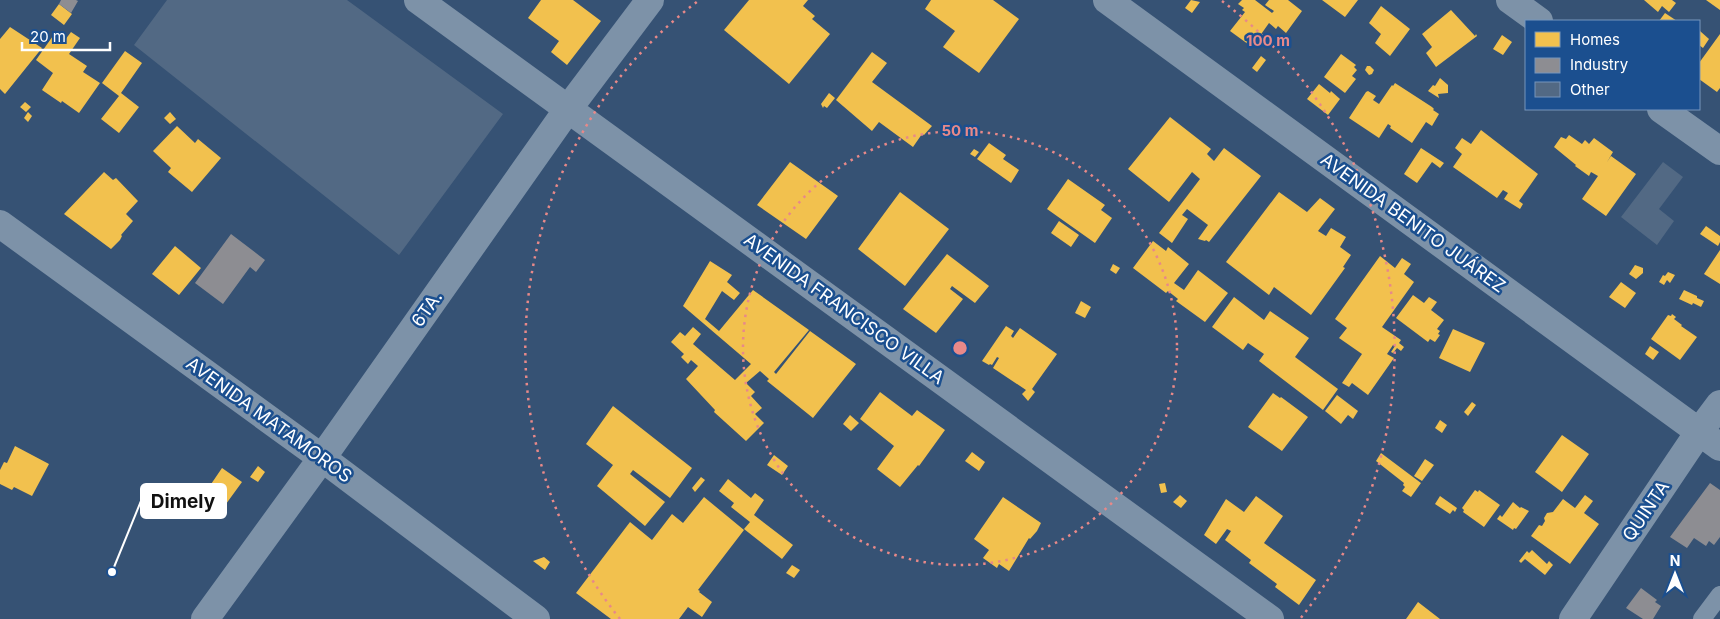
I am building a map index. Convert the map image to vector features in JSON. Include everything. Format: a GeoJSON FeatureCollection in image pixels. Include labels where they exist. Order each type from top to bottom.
{"type":"FeatureCollection","features":[{"type":"Feature","properties":{"kind":"street","name":"AVENIDA FRANCISCO VILLA"},"geometry":{"type":"LineString","coordinates":[[418,0],[1270,619]]}},
{"type":"Feature","properties":{"kind":"street","name":"6TA."},"geometry":{"type":"LineString","coordinates":[[205,619],[322,458],[568,109],[650,0]]}},
{"type":"Feature","properties":{"kind":"street","name":"AVENIDA BENITO JUÁREZ"},"geometry":{"type":"LineString","coordinates":[[1107,0],[1710,439]]}},
{"type":"Feature","properties":{"kind":"street"},"geometry":{"type":"LineString","coordinates":[[1510,0],[1538,20]]}},
{"type":"Feature","properties":{"kind":"street"},"geometry":{"type":"LineString","coordinates":[[1662,110],[1720,151]]}},
{"type":"Feature","properties":{"kind":"street","name":"AVENIDA MATAMOROS"},"geometry":{"type":"LineString","coordinates":[[0,224],[322,458],[536,619]]}},
{"type":"Feature","properties":{"kind":"street","name":"QUINTA"},"geometry":{"type":"LineString","coordinates":[[1573,619],[1710,439],[1720,404]]}},
{"type":"Feature","properties":{"kind":"lane"},"geometry":{"type":"LineString","coordinates":[[1702,619],[1720,595]]}},
{"type":"Feature","properties":{"kind":"building: Homes"},"geometry":{"type":"Polygon","coordinates":[[[541,0],[573,0],[601,21],[567,65],[551,52],[559,41],[528,18],[541,0]]]}},
{"type":"Feature","properties":{"kind":"building: Homes"},"geometry":{"type":"Polygon","coordinates":[[[749,0],[808,0],[803,6],[815,16],[812,19],[830,34],[789,84],[724,30],[749,0]]]}},
{"type":"Feature","properties":{"kind":"building: Homes"},"geometry":{"type":"Polygon","coordinates":[[[931,0],[993,0],[1019,19],[979,73],[943,47],[955,31],[925,9],[931,0]]]}},
{"type":"Feature","properties":{"kind":"building: Homes"},"geometry":{"type":"Polygon","coordinates":[[[1191,0],[1200,2],[1192,13],[1185,8],[1191,0]]]}},
{"type":"Feature","properties":{"kind":"building: Homes"},"geometry":{"type":"Polygon","coordinates":[[[1242,0],[1255,0],[1272,13],[1274,11],[1265,5],[1269,0],[1288,0],[1302,11],[1286,33],[1278,26],[1276,29],[1269,23],[1252,47],[1230,31],[1245,12],[1242,10],[1244,8],[1238,4],[1242,0]]]}},
{"type":"Feature","properties":{"kind":"building: Homes"},"geometry":{"type":"Polygon","coordinates":[[[1322,0],[1358,0],[1345,17],[1322,0]]]}},
{"type":"Feature","properties":{"kind":"building: Homes"},"geometry":{"type":"Polygon","coordinates":[[[1644,0],[1672,0],[1676,3],[1669,12],[1662,6],[1658,12],[1644,0]]]}},
{"type":"Feature","properties":{"kind":"building: Homes"},"geometry":{"type":"Polygon","coordinates":[[[1706,0],[1720,0],[1720,10],[1706,0]]]}},
{"type":"Feature","properties":{"kind":"building: Homes"},"geometry":{"type":"Polygon","coordinates":[[[59,4],[72,14],[64,25],[51,15],[59,4]]]}},
{"type":"Feature","properties":{"kind":"building: Homes"},"geometry":{"type":"Polygon","coordinates":[[[1381,6],[1410,29],[1390,56],[1375,43],[1381,34],[1369,23],[1381,6]]]}},
{"type":"Feature","properties":{"kind":"building: Homes"},"geometry":{"type":"Polygon","coordinates":[[[1451,10],[1477,36],[1436,67],[1426,53],[1432,47],[1422,34],[1451,10]]]}},
{"type":"Feature","properties":{"kind":"building: Homes"},"geometry":{"type":"Polygon","coordinates":[[[1665,13],[1676,20],[1660,20],[1665,13]]]}},
{"type":"Feature","properties":{"kind":"building: Homes"},"geometry":{"type":"Polygon","coordinates":[[[10,27],[42,48],[5,94],[0,89],[0,39],[10,27]]]}},
{"type":"Feature","properties":{"kind":"building: Homes"},"geometry":{"type":"Polygon","coordinates":[[[1700,31],[1709,39],[1703,48],[1700,46],[1700,31]]]}},
{"type":"Feature","properties":{"kind":"building: Homes"},"geometry":{"type":"Polygon","coordinates":[[[71,32],[80,38],[69,54],[87,66],[83,72],[100,83],[79,113],[42,90],[53,73],[36,60],[55,33],[65,40],[71,32]]]}},
{"type":"Feature","properties":{"kind":"building: Homes"},"geometry":{"type":"Polygon","coordinates":[[[1720,34],[1720,88],[1717,92],[1700,80],[1700,62],[1720,34]]]}},
{"type":"Feature","properties":{"kind":"building: Homes"},"geometry":{"type":"Polygon","coordinates":[[[1502,35],[1512,42],[1503,55],[1493,49],[1502,35]]]}},
{"type":"Feature","properties":{"kind":"building: Homes"},"geometry":{"type":"Polygon","coordinates":[[[125,51],[142,63],[121,93],[139,107],[119,133],[101,119],[119,96],[102,83],[125,51]]]}},
{"type":"Feature","properties":{"kind":"building: Homes"},"geometry":{"type":"Polygon","coordinates":[[[872,52],[887,63],[872,82],[932,126],[924,135],[922,134],[913,147],[879,122],[872,131],[836,100],[872,52]]]}},
{"type":"Feature","properties":{"kind":"building: Homes"},"geometry":{"type":"Polygon","coordinates":[[[1341,54],[1356,65],[1354,67],[1357,70],[1352,76],[1356,79],[1345,93],[1324,77],[1341,54]]]}},
{"type":"Feature","properties":{"kind":"building: Homes"},"geometry":{"type":"Polygon","coordinates":[[[1261,56],[1266,60],[1257,72],[1252,68],[1261,56]]]}},
{"type":"Feature","properties":{"kind":"building: Homes"},"geometry":{"type":"Polygon","coordinates":[[[1367,66],[1374,70],[1372,74],[1369,75],[1365,70],[1367,66]]]}},
{"type":"Feature","properties":{"kind":"building: Homes"},"geometry":{"type":"Polygon","coordinates":[[[1440,78],[1448,85],[1448,93],[1438,94],[1439,98],[1428,91],[1433,85],[1435,86],[1440,78]]]}},
{"type":"Feature","properties":{"kind":"building: Homes"},"geometry":{"type":"Polygon","coordinates":[[[1395,83],[1432,107],[1439,114],[1432,126],[1426,122],[1412,143],[1390,128],[1391,126],[1388,124],[1379,138],[1349,118],[1366,92],[1368,91],[1376,96],[1373,100],[1379,104],[1395,83]]]}},
{"type":"Feature","properties":{"kind":"building: Homes"},"geometry":{"type":"Polygon","coordinates":[[[1319,84],[1340,99],[1328,115],[1307,99],[1319,84]]]}},
{"type":"Feature","properties":{"kind":"building: Homes"},"geometry":{"type":"Polygon","coordinates":[[[829,93],[835,98],[827,108],[824,106],[823,108],[821,104],[829,93]]]}},
{"type":"Feature","properties":{"kind":"building: Homes"},"geometry":{"type":"Polygon","coordinates":[[[25,102],[31,107],[26,112],[20,107],[25,102]]]}},
{"type":"Feature","properties":{"kind":"building: Homes"},"geometry":{"type":"Polygon","coordinates":[[[28,112],[32,116],[28,122],[24,118],[28,112]]]}},
{"type":"Feature","properties":{"kind":"building: Homes"},"geometry":{"type":"Polygon","coordinates":[[[170,112],[176,119],[170,124],[164,118],[170,112]]]}},
{"type":"Feature","properties":{"kind":"building: Homes"},"geometry":{"type":"Polygon","coordinates":[[[1170,117],[1211,149],[1207,154],[1214,161],[1224,148],[1261,176],[1209,242],[1198,239],[1208,225],[1187,209],[1182,215],[1188,219],[1172,243],[1159,233],[1200,179],[1192,172],[1169,202],[1128,169],[1170,117]]]}},
{"type":"Feature","properties":{"kind":"building: Homes"},"geometry":{"type":"Polygon","coordinates":[[[177,126],[195,143],[198,139],[221,158],[192,192],[168,172],[171,168],[153,151],[177,126]]]}},
{"type":"Feature","properties":{"kind":"building: Homes"},"geometry":{"type":"Polygon","coordinates":[[[1481,130],[1538,174],[1519,201],[1523,204],[1520,209],[1504,199],[1508,193],[1503,190],[1497,198],[1453,167],[1462,154],[1455,148],[1462,138],[1471,144],[1481,130]]]}},
{"type":"Feature","properties":{"kind":"building: Homes"},"geometry":{"type":"Polygon","coordinates":[[[1569,135],[1582,144],[1585,140],[1589,144],[1594,138],[1613,152],[1607,162],[1611,156],[1636,174],[1606,216],[1582,199],[1598,176],[1591,172],[1589,176],[1554,147],[1561,137],[1566,139],[1569,135]]]}},
{"type":"Feature","properties":{"kind":"building: Homes"},"geometry":{"type":"Polygon","coordinates":[[[989,143],[1006,155],[1003,159],[1019,170],[1011,183],[977,159],[989,143]]]}},
{"type":"Feature","properties":{"kind":"building: Homes"},"geometry":{"type":"Polygon","coordinates":[[[1421,148],[1444,163],[1440,168],[1432,162],[1417,183],[1404,174],[1421,148]]]}},
{"type":"Feature","properties":{"kind":"building: Homes"},"geometry":{"type":"Polygon","coordinates":[[[974,149],[979,152],[975,157],[970,154],[974,149]]]}},
{"type":"Feature","properties":{"kind":"building: Homes"},"geometry":{"type":"Polygon","coordinates":[[[790,162],[838,196],[806,239],[757,205],[790,162]]]}},
{"type":"Feature","properties":{"kind":"building: Homes"},"geometry":{"type":"Polygon","coordinates":[[[104,172],[113,180],[116,178],[138,201],[126,214],[133,221],[121,235],[120,240],[111,249],[64,214],[104,172]]]}},
{"type":"Feature","properties":{"kind":"building: Homes"},"geometry":{"type":"Polygon","coordinates":[[[1068,179],[1105,205],[1101,210],[1112,218],[1095,243],[1047,209],[1068,179]]]}},
{"type":"Feature","properties":{"kind":"building: Homes"},"geometry":{"type":"Polygon","coordinates":[[[900,192],[949,229],[905,286],[858,249],[900,192]]]}},
{"type":"Feature","properties":{"kind":"building: Homes"},"geometry":{"type":"Polygon","coordinates":[[[1279,192],[1307,212],[1320,198],[1335,209],[1318,231],[1326,236],[1331,228],[1346,237],[1340,247],[1351,255],[1343,267],[1345,268],[1311,315],[1274,287],[1269,295],[1226,262],[1279,192]]]}},
{"type":"Feature","properties":{"kind":"building: Homes"},"geometry":{"type":"Polygon","coordinates":[[[1059,221],[1079,235],[1071,247],[1051,233],[1059,221]]]}},
{"type":"Feature","properties":{"kind":"building: Homes"},"geometry":{"type":"Polygon","coordinates":[[[1706,226],[1720,236],[1718,246],[1700,234],[1706,226]]]}},
{"type":"Feature","properties":{"kind":"building: Homes"},"geometry":{"type":"Polygon","coordinates":[[[1153,241],[1166,251],[1168,247],[1189,264],[1174,283],[1184,290],[1198,270],[1228,293],[1205,322],[1176,301],[1178,299],[1168,291],[1166,293],[1133,268],[1153,241]]]}},
{"type":"Feature","properties":{"kind":"building: Homes"},"geometry":{"type":"Polygon","coordinates":[[[175,246],[201,268],[179,295],[152,274],[175,246]]]}},
{"type":"Feature","properties":{"kind":"building: Homes"},"geometry":{"type":"Polygon","coordinates":[[[1720,250],[1720,284],[1704,274],[1720,250]]]}},
{"type":"Feature","properties":{"kind":"building: Homes"},"geometry":{"type":"Polygon","coordinates":[[[947,254],[989,286],[975,303],[952,286],[950,289],[963,299],[936,333],[903,309],[947,254]]]}},
{"type":"Feature","properties":{"kind":"building: Homes"},"geometry":{"type":"Polygon","coordinates":[[[1380,256],[1395,268],[1402,258],[1411,264],[1404,274],[1414,282],[1382,327],[1401,340],[1399,343],[1404,347],[1401,351],[1397,348],[1393,353],[1391,352],[1395,346],[1393,345],[1387,354],[1394,358],[1368,395],[1352,383],[1349,387],[1342,383],[1362,354],[1339,338],[1347,328],[1335,319],[1380,256]]]}},
{"type":"Feature","properties":{"kind":"building: Homes"},"geometry":{"type":"Polygon","coordinates":[[[710,261],[732,275],[727,282],[740,293],[734,300],[722,291],[705,319],[719,331],[753,290],[809,330],[774,372],[776,374],[810,331],[856,364],[813,418],[767,381],[769,379],[760,371],[746,383],[755,392],[751,396],[762,408],[755,414],[764,423],[746,441],[714,412],[715,410],[686,379],[698,366],[691,360],[688,364],[681,357],[684,354],[671,342],[680,332],[685,336],[693,327],[701,334],[693,344],[735,380],[751,364],[683,306],[710,261]]]}},
{"type":"Feature","properties":{"kind":"building: Homes"},"geometry":{"type":"Polygon","coordinates":[[[1113,264],[1120,268],[1116,274],[1110,270],[1113,264]]]}},
{"type":"Feature","properties":{"kind":"building: Homes"},"geometry":{"type":"Polygon","coordinates":[[[1635,265],[1643,268],[1643,273],[1636,279],[1629,274],[1635,265]]]}},
{"type":"Feature","properties":{"kind":"building: Homes"},"geometry":{"type":"Polygon","coordinates":[[[1668,272],[1675,275],[1670,283],[1667,280],[1664,285],[1659,282],[1663,275],[1665,276],[1668,272]]]}},
{"type":"Feature","properties":{"kind":"building: Homes"},"geometry":{"type":"Polygon","coordinates":[[[1621,282],[1636,293],[1625,308],[1609,297],[1621,282]]]}},
{"type":"Feature","properties":{"kind":"building: Homes"},"geometry":{"type":"Polygon","coordinates":[[[1684,290],[1704,301],[1701,307],[1679,299],[1684,290]]]}},
{"type":"Feature","properties":{"kind":"building: Homes"},"geometry":{"type":"Polygon","coordinates":[[[1413,295],[1424,303],[1429,297],[1437,302],[1431,310],[1444,320],[1437,329],[1440,331],[1438,334],[1440,335],[1435,342],[1430,339],[1428,342],[1396,318],[1413,295]]]}},
{"type":"Feature","properties":{"kind":"building: Homes"},"geometry":{"type":"Polygon","coordinates":[[[1234,297],[1264,320],[1270,311],[1309,338],[1295,357],[1338,389],[1323,410],[1259,361],[1264,354],[1248,343],[1243,350],[1212,327],[1234,297]]]}},
{"type":"Feature","properties":{"kind":"building: Homes"},"geometry":{"type":"Polygon","coordinates":[[[1081,301],[1091,307],[1085,318],[1075,313],[1081,301]]]}},
{"type":"Feature","properties":{"kind":"building: Homes"},"geometry":{"type":"Polygon","coordinates":[[[1672,314],[1681,326],[1697,337],[1680,360],[1651,339],[1668,315],[1671,316],[1672,314]]]}},
{"type":"Feature","properties":{"kind":"building: Homes"},"geometry":{"type":"Polygon","coordinates":[[[1006,326],[1014,331],[1011,336],[1013,338],[1020,328],[1057,354],[1032,389],[1035,392],[1028,401],[1022,394],[1026,390],[993,368],[999,358],[997,357],[992,365],[982,361],[1006,326]]]}},
{"type":"Feature","properties":{"kind":"building: Homes"},"geometry":{"type":"Polygon","coordinates":[[[1453,329],[1485,343],[1470,372],[1439,358],[1453,329]]]}},
{"type":"Feature","properties":{"kind":"building: Homes"},"geometry":{"type":"Polygon","coordinates":[[[1650,346],[1659,352],[1653,360],[1645,354],[1650,346]]]}},
{"type":"Feature","properties":{"kind":"building: Homes"},"geometry":{"type":"Polygon","coordinates":[[[880,392],[912,416],[917,410],[945,430],[919,466],[900,487],[877,469],[894,446],[860,419],[880,392]]]}},
{"type":"Feature","properties":{"kind":"building: Homes"},"geometry":{"type":"Polygon","coordinates":[[[1273,393],[1308,417],[1282,451],[1248,427],[1273,393]]]}},
{"type":"Feature","properties":{"kind":"building: Homes"},"geometry":{"type":"Polygon","coordinates":[[[1337,395],[1358,411],[1353,419],[1348,415],[1341,424],[1325,411],[1337,395]]]}},
{"type":"Feature","properties":{"kind":"building: Homes"},"geometry":{"type":"Polygon","coordinates":[[[1472,402],[1476,405],[1468,416],[1464,412],[1472,402]]]}},
{"type":"Feature","properties":{"kind":"building: Homes"},"geometry":{"type":"Polygon","coordinates":[[[613,406],[692,468],[670,498],[633,470],[630,474],[665,502],[645,526],[597,486],[613,465],[586,444],[613,406]]]}},
{"type":"Feature","properties":{"kind":"building: Homes"},"geometry":{"type":"Polygon","coordinates":[[[850,415],[859,423],[851,431],[843,424],[850,415]]]}},
{"type":"Feature","properties":{"kind":"building: Homes"},"geometry":{"type":"Polygon","coordinates":[[[1440,420],[1447,425],[1442,433],[1435,428],[1440,420]]]}},
{"type":"Feature","properties":{"kind":"building: Homes"},"geometry":{"type":"Polygon","coordinates":[[[1562,435],[1589,454],[1562,492],[1535,472],[1562,435]]]}},
{"type":"Feature","properties":{"kind":"building: Homes"},"geometry":{"type":"Polygon","coordinates":[[[15,446],[49,464],[32,496],[14,487],[12,490],[0,484],[0,470],[4,462],[7,463],[15,446]]]}},
{"type":"Feature","properties":{"kind":"building: Homes"},"geometry":{"type":"Polygon","coordinates":[[[972,452],[985,462],[979,471],[965,461],[972,452]]]}},
{"type":"Feature","properties":{"kind":"building: Homes"},"geometry":{"type":"Polygon","coordinates":[[[1381,453],[1421,483],[1411,497],[1402,491],[1405,487],[1404,483],[1376,461],[1381,453]]]}},
{"type":"Feature","properties":{"kind":"building: Homes"},"geometry":{"type":"Polygon","coordinates":[[[774,455],[788,466],[782,475],[767,465],[774,455]]]}},
{"type":"Feature","properties":{"kind":"building: Homes"},"geometry":{"type":"Polygon","coordinates":[[[1425,459],[1434,465],[1422,481],[1414,476],[1425,459]]]}},
{"type":"Feature","properties":{"kind":"building: Homes"},"geometry":{"type":"Polygon","coordinates":[[[258,466],[265,472],[258,482],[250,477],[258,466]]]}},
{"type":"Feature","properties":{"kind":"building: Homes"},"geometry":{"type":"Polygon","coordinates":[[[222,468],[242,482],[226,504],[207,490],[222,468]]]}},
{"type":"Feature","properties":{"kind":"building: Homes"},"geometry":{"type":"Polygon","coordinates":[[[701,477],[705,480],[695,492],[692,488],[701,477]]]}},
{"type":"Feature","properties":{"kind":"building: Homes"},"geometry":{"type":"Polygon","coordinates":[[[728,479],[751,498],[755,493],[764,500],[754,515],[793,545],[782,559],[744,529],[750,522],[731,507],[734,503],[719,491],[728,479]]]}},
{"type":"Feature","properties":{"kind":"building: Homes"},"geometry":{"type":"Polygon","coordinates":[[[1165,483],[1167,492],[1161,493],[1159,484],[1165,483]]]}},
{"type":"Feature","properties":{"kind":"building: Homes"},"geometry":{"type":"Polygon","coordinates":[[[1475,490],[1478,492],[1479,490],[1500,505],[1484,527],[1463,512],[1462,508],[1475,490]]]}},
{"type":"Feature","properties":{"kind":"building: Homes"},"geometry":{"type":"Polygon","coordinates":[[[1180,495],[1187,501],[1181,508],[1173,502],[1180,495]]]}},
{"type":"Feature","properties":{"kind":"building: Homes"},"geometry":{"type":"Polygon","coordinates":[[[1585,495],[1593,501],[1584,513],[1599,524],[1570,564],[1531,536],[1539,525],[1542,526],[1547,513],[1553,512],[1563,499],[1575,508],[1585,495]]]}},
{"type":"Feature","properties":{"kind":"building: Homes"},"geometry":{"type":"Polygon","coordinates":[[[1256,496],[1283,516],[1264,543],[1316,580],[1299,605],[1275,587],[1277,584],[1249,563],[1251,560],[1225,540],[1231,531],[1227,529],[1216,544],[1204,535],[1226,499],[1244,512],[1256,496]]]}},
{"type":"Feature","properties":{"kind":"building: Homes"},"geometry":{"type":"Polygon","coordinates":[[[1440,496],[1457,508],[1455,512],[1453,510],[1450,514],[1435,504],[1440,496]]]}},
{"type":"Feature","properties":{"kind":"building: Homes"},"geometry":{"type":"Polygon","coordinates":[[[704,497],[744,530],[698,590],[712,602],[702,617],[688,607],[679,619],[611,619],[576,593],[630,522],[652,540],[672,514],[683,523],[704,497]]]}},
{"type":"Feature","properties":{"kind":"building: Homes"},"geometry":{"type":"Polygon","coordinates":[[[1003,497],[1041,523],[1037,531],[1029,538],[1009,571],[999,564],[997,568],[983,558],[989,550],[974,539],[1003,497]]]}},
{"type":"Feature","properties":{"kind":"building: Homes"},"geometry":{"type":"Polygon","coordinates":[[[1513,502],[1520,508],[1529,511],[1516,529],[1514,528],[1513,530],[1497,519],[1500,515],[1502,517],[1513,502]]]}},
{"type":"Feature","properties":{"kind":"building: Homes"},"geometry":{"type":"Polygon","coordinates":[[[1532,550],[1547,564],[1549,561],[1553,565],[1545,575],[1525,559],[1521,563],[1519,561],[1527,551],[1529,553],[1532,550]]]}},
{"type":"Feature","properties":{"kind":"building: Homes"},"geometry":{"type":"Polygon","coordinates":[[[544,557],[550,562],[545,570],[533,561],[544,557]]]}},
{"type":"Feature","properties":{"kind":"building: Homes"},"geometry":{"type":"Polygon","coordinates":[[[792,565],[800,570],[794,578],[786,573],[792,565]]]}},
{"type":"Feature","properties":{"kind":"building: Homes"},"geometry":{"type":"Polygon","coordinates":[[[1418,602],[1440,619],[1406,619],[1418,602]]]}},
{"type":"Feature","properties":{"kind":"building: Industry"},"geometry":{"type":"Polygon","coordinates":[[[61,0],[78,1],[71,13],[59,4],[61,0]]]}},
{"type":"Feature","properties":{"kind":"building: Industry"},"geometry":{"type":"Polygon","coordinates":[[[231,234],[265,260],[256,272],[250,267],[223,304],[195,283],[231,234]]]}},
{"type":"Feature","properties":{"kind":"building: Industry"},"geometry":{"type":"Polygon","coordinates":[[[1710,483],[1720,490],[1720,537],[1714,545],[1709,541],[1706,546],[1694,538],[1687,548],[1670,537],[1710,483]]]}},
{"type":"Feature","properties":{"kind":"building: Industry"},"geometry":{"type":"Polygon","coordinates":[[[1641,588],[1657,600],[1655,602],[1661,606],[1653,619],[1643,619],[1626,608],[1641,588]]]}},
{"type":"Feature","properties":{"kind":"building: Other"},"geometry":{"type":"Polygon","coordinates":[[[167,0],[347,0],[503,114],[399,255],[134,45],[167,0]]]}},
{"type":"Feature","properties":{"kind":"building: Other"},"geometry":{"type":"Polygon","coordinates":[[[1663,162],[1683,177],[1659,209],[1674,221],[1657,245],[1621,217],[1663,162]]]}},
{"type":"Feature","properties":{"kind":"place","name":"Dimely"},"geometry":{"type":"Point","coordinates":[112,572]}}]}
